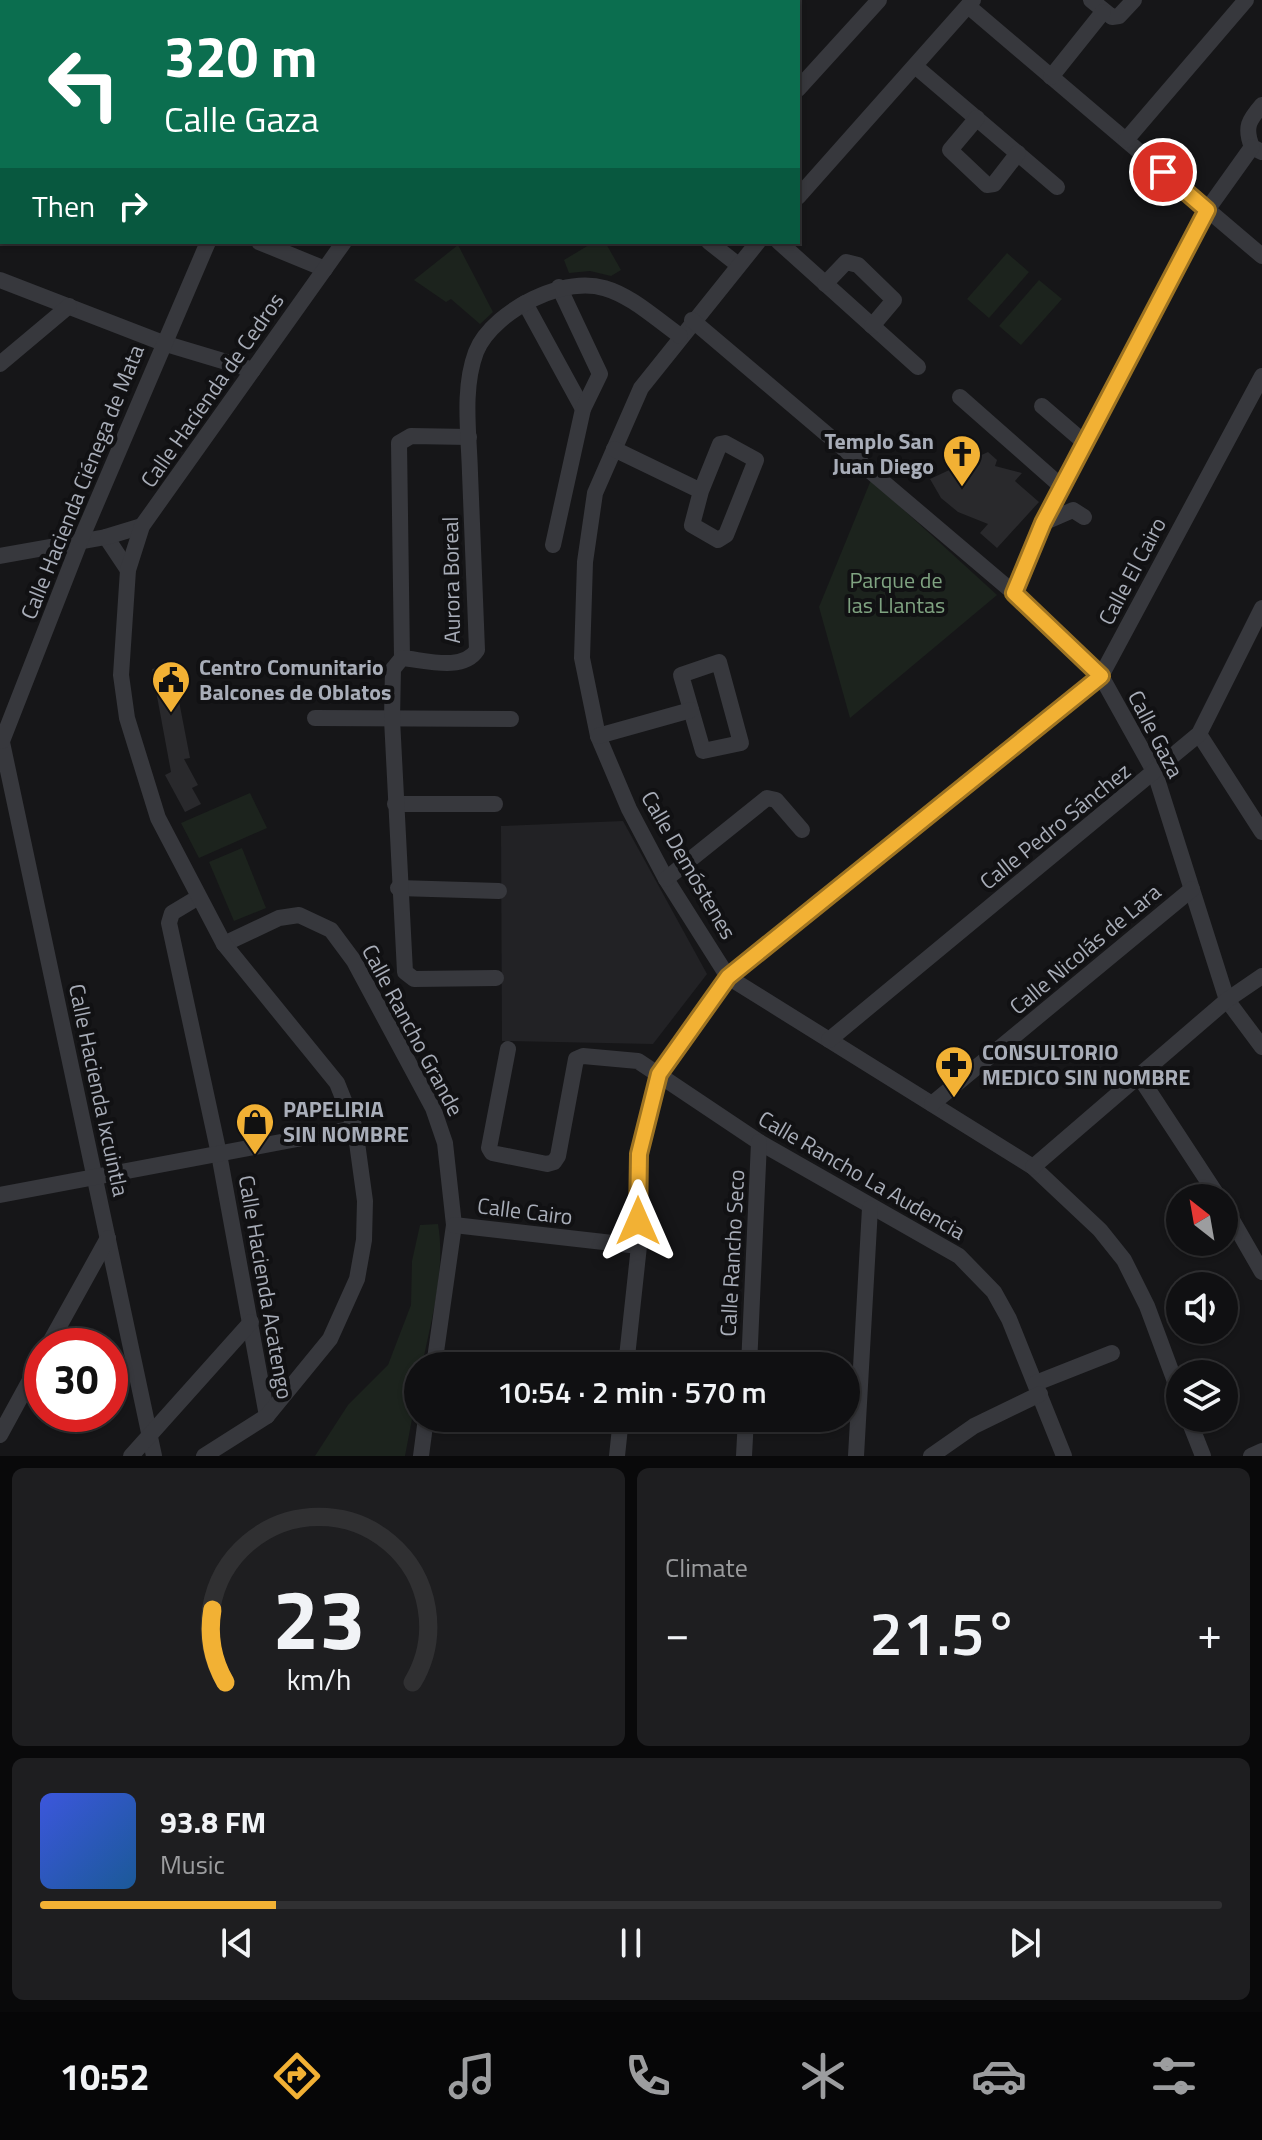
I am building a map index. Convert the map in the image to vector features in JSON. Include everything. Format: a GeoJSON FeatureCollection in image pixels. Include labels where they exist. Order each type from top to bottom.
{"type":"FeatureCollection","features":[{"type":"Feature","properties":{"kind":"street"},"geometry":{"type":"LineString","coordinates":[[800,87],[879,0]]}},
{"type":"Feature","properties":{"kind":"street"},"geometry":{"type":"LineString","coordinates":[[1051,77],[1097,6],[1112,17],[1119,16],[1134,0]]}},
{"type":"Feature","properties":{"kind":"street"},"geometry":{"type":"LineString","coordinates":[[1126,140],[1246,0]]}},
{"type":"Feature","properties":{"kind":"street"},"geometry":{"type":"LineString","coordinates":[[800,195],[971,3],[1051,77],[1262,256]]}},
{"type":"Feature","properties":{"kind":"street"},"geometry":{"type":"LineString","coordinates":[[915,66],[1057,187]]}},
{"type":"Feature","properties":{"kind":"street"},"geometry":{"type":"LineString","coordinates":[[1014,593],[1043,523],[1207,210],[1257,149],[1247,122],[1262,105]]}},
{"type":"Feature","properties":{"kind":"street"},"geometry":{"type":"LineString","coordinates":[[977,118],[950,150],[987,185],[994,184],[1018,153]]}},
{"type":"Feature","properties":{"kind":"street","name":"Calle Hacienda Ciénega de Mata"},"geometry":{"type":"LineString","coordinates":[[1,737],[81,539],[207,244]]}},
{"type":"Feature","properties":{"kind":"street"},"geometry":{"type":"LineString","coordinates":[[264,244],[325,269]]}},
{"type":"Feature","properties":{"kind":"street","name":"Calle Hacienda de Cedros"},"geometry":{"type":"LineString","coordinates":[[204,1456],[267,1416],[319,1357],[357,1279],[364,1240],[365,1201],[355,1128],[342,1091],[328,1068],[224,944],[197,898],[158,818],[127,718],[121,675],[128,570],[142,526],[343,244]]}},
{"type":"Feature","properties":{"kind":"street"},"geometry":{"type":"LineString","coordinates":[[712,244],[737,264]]}},
{"type":"Feature","properties":{"kind":"street","name":"Calle Demóstenes"},"geometry":{"type":"LineString","coordinates":[[756,244],[692,320],[641,388],[591,512],[585,562],[582,658],[598,736],[629,809],[666,879],[728,977],[1033,1167],[1100,1230],[1124,1260],[1147,1306],[1167,1360]]}},
{"type":"Feature","properties":{"kind":"street"},"geometry":{"type":"LineString","coordinates":[[781,244],[918,367]]}},
{"type":"Feature","properties":{"kind":"street"},"geometry":{"type":"LineString","coordinates":[[825,284],[846,262],[858,265],[894,300],[872,326]]}},
{"type":"Feature","properties":{"kind":"street"},"geometry":{"type":"LineString","coordinates":[[0,280],[163,343],[253,370]]}},
{"type":"Feature","properties":{"kind":"street","name":"Aurora Boreal"},"geometry":{"type":"LineString","coordinates":[[402,658],[459,663],[471,659],[477,650],[468,396],[476,352],[495,325],[525,303],[559,287],[586,283],[604,287],[680,336]]}},
{"type":"Feature","properties":{"kind":"street"},"geometry":{"type":"LineString","coordinates":[[553,545],[583,409],[600,374],[559,287]]}},
{"type":"Feature","properties":{"kind":"street"},"geometry":{"type":"LineString","coordinates":[[525,303],[583,409]]}},
{"type":"Feature","properties":{"kind":"street"},"geometry":{"type":"LineString","coordinates":[[0,364],[69,306]]}},
{"type":"Feature","properties":{"kind":"street","name":"Calle Gaza"},"geometry":{"type":"LineString","coordinates":[[692,320],[1014,593],[1101,676],[1155,773],[1227,1000],[1262,1047]]}},
{"type":"Feature","properties":{"kind":"street","name":"Calle El Cairo"},"geometry":{"type":"LineString","coordinates":[[628,1352],[639,1246],[639,1154],[659,1074],[728,977],[1101,676],[1262,376]]}},
{"type":"Feature","properties":{"kind":"street"},"geometry":{"type":"LineString","coordinates":[[960,397],[1062,487]]}},
{"type":"Feature","properties":{"kind":"street"},"geometry":{"type":"LineString","coordinates":[[1042,406],[1085,443]]}},
{"type":"Feature","properties":{"kind":"street"},"geometry":{"type":"LineString","coordinates":[[469,437],[411,436],[399,443],[402,658],[393,669],[392,719],[398,888],[407,976],[414,979],[496,978]]}},
{"type":"Feature","properties":{"kind":"street"},"geometry":{"type":"LineString","coordinates":[[725,443],[756,460],[726,535],[720,540],[692,526],[701,491],[720,444],[725,443]]}},
{"type":"Feature","properties":{"kind":"street"},"geometry":{"type":"LineString","coordinates":[[614,449],[701,491]]}},
{"type":"Feature","properties":{"kind":"street"},"geometry":{"type":"LineString","coordinates":[[1043,523],[1073,510],[1084,517]]}},
{"type":"Feature","properties":{"kind":"street"},"geometry":{"type":"LineString","coordinates":[[0,556],[81,539],[106,537],[142,526]]}},
{"type":"Feature","properties":{"kind":"street"},"geometry":{"type":"LineString","coordinates":[[106,537],[128,570]]}},
{"type":"Feature","properties":{"kind":"street","name":"Calle Pedro Sánchez"},"geometry":{"type":"LineString","coordinates":[[829,1040],[1199,734],[1258,630],[1262,608]]}},
{"type":"Feature","properties":{"kind":"street"},"geometry":{"type":"LineString","coordinates":[[719,662],[741,743],[703,751],[691,710],[681,675],[719,662]]}},
{"type":"Feature","properties":{"kind":"street"},"geometry":{"type":"LineString","coordinates":[[598,736],[691,710]]}},
{"type":"Feature","properties":{"kind":"street"},"geometry":{"type":"LineString","coordinates":[[315,718],[511,719]]}},
{"type":"Feature","properties":{"kind":"street"},"geometry":{"type":"LineString","coordinates":[[1199,734],[1262,832]]}},
{"type":"Feature","properties":{"kind":"street","name":"Calle Hacienda Ixcuintla"},"geometry":{"type":"LineString","coordinates":[[1,737],[8,812],[95,1177],[154,1456]]}},
{"type":"Feature","properties":{"kind":"street"},"geometry":{"type":"LineString","coordinates":[[666,879],[770,797],[802,830]]}},
{"type":"Feature","properties":{"kind":"street"},"geometry":{"type":"LineString","coordinates":[[395,804],[495,804]]}},
{"type":"Feature","properties":{"kind":"street"},"geometry":{"type":"LineString","coordinates":[[398,888],[499,891]]}},
{"type":"Feature","properties":{"kind":"street","name":"Calle Nicolás de Lara"},"geometry":{"type":"LineString","coordinates":[[932,1104],[1192,889]]}},
{"type":"Feature","properties":{"kind":"street","name":"Calle Hacienda Acatengo"},"geometry":{"type":"LineString","coordinates":[[197,898],[172,913],[169,923],[219,1154],[267,1416]]}},
{"type":"Feature","properties":{"kind":"street","name":"Calle Rancho Grande"},"geometry":{"type":"LineString","coordinates":[[224,944],[279,918],[299,915],[331,930],[354,961],[433,1108],[445,1143],[454,1225],[436,1352]]}},
{"type":"Feature","properties":{"kind":"street"},"geometry":{"type":"LineString","coordinates":[[1033,1167],[1227,1000],[1262,976]]}},
{"type":"Feature","properties":{"kind":"street","name":"Calle Rancho La Audencia"},"geometry":{"type":"LineString","coordinates":[[508,1049],[490,1151],[547,1164],[558,1156],[576,1059],[583,1056],[638,1061],[759,1142],[870,1208],[946,1248],[979,1273],[1009,1319],[1064,1456]]}},
{"type":"Feature","properties":{"kind":"street"},"geometry":{"type":"LineString","coordinates":[[1139,1076],[1210,1184]]}},
{"type":"Feature","properties":{"kind":"street"},"geometry":{"type":"LineString","coordinates":[[0,1195],[355,1128]]}},
{"type":"Feature","properties":{"kind":"street","name":"Calle Rancho Seco"},"geometry":{"type":"LineString","coordinates":[[750,1352],[759,1142]]}},
{"type":"Feature","properties":{"kind":"street"},"geometry":{"type":"LineString","coordinates":[[856,1456],[870,1208]]}},
{"type":"Feature","properties":{"kind":"street","name":"Calle Cairo"},"geometry":{"type":"LineString","coordinates":[[454,1225],[639,1246]]}},
{"type":"Feature","properties":{"kind":"street"},"geometry":{"type":"LineString","coordinates":[[1238,1228],[1262,1272]]}},
{"type":"Feature","properties":{"kind":"street"},"geometry":{"type":"LineString","coordinates":[[58,1328],[108,1238]]}},
{"type":"Feature","properties":{"kind":"street"},"geometry":{"type":"LineString","coordinates":[[131,1456],[251,1322]]}},
{"type":"Feature","properties":{"kind":"street"},"geometry":{"type":"LineString","coordinates":[[931,1456],[1038,1388],[1112,1353]]}},
{"type":"Feature","properties":{"kind":"street"},"geometry":{"type":"LineString","coordinates":[[0,1435],[24,1391]]}},
{"type":"Feature","properties":{"kind":"street"},"geometry":{"type":"LineString","coordinates":[[423,1456],[425,1432]]}},
{"type":"Feature","properties":{"kind":"street"},"geometry":{"type":"LineString","coordinates":[[617,1456],[620,1432]]}},
{"type":"Feature","properties":{"kind":"street"},"geometry":{"type":"LineString","coordinates":[[744,1456],[745,1432]]}},
{"type":"Feature","properties":{"kind":"street"},"geometry":{"type":"LineString","coordinates":[[1194,1432],[1203,1456]]}},
{"type":"Feature","properties":{"kind":"street"},"geometry":{"type":"LineString","coordinates":[[1251,1456],[1262,1451]]}},
{"type":"Feature","properties":{"kind":"shaded area"},"geometry":{"type":"Polygon","coordinates":[[[623,821],[707,974],[653,1044],[502,1041],[501,826],[623,821]]]}},
{"type":"Feature","properties":{"kind":"green space"},"geometry":{"type":"Polygon","coordinates":[[[591,244],[606,244],[621,270],[611,276],[590,271],[569,273],[564,260],[591,244]]]}},
{"type":"Feature","properties":{"kind":"green space"},"geometry":{"type":"Polygon","coordinates":[[[458,245],[493,312],[480,324],[451,299],[446,302],[414,280],[458,245]]]}},
{"type":"Feature","properties":{"kind":"green space"},"geometry":{"type":"Polygon","coordinates":[[[1007,253],[1029,272],[989,318],[967,299],[1007,253]]]}},
{"type":"Feature","properties":{"kind":"green space"},"geometry":{"type":"Polygon","coordinates":[[[1039,280],[1062,299],[1021,345],[999,326],[1039,280]]]}},
{"type":"Feature","properties":{"kind":"green space","name":"Parque de las Llantas"},"geometry":{"type":"Polygon","coordinates":[[[871,480],[997,595],[850,718],[819,607],[871,480]]]}},
{"type":"Feature","properties":{"kind":"green space"},"geometry":{"type":"Polygon","coordinates":[[[250,793],[267,828],[199,858],[181,823],[250,793]]]}},
{"type":"Feature","properties":{"kind":"green space"},"geometry":{"type":"Polygon","coordinates":[[[242,848],[266,908],[234,921],[209,862],[242,848]]]}},
{"type":"Feature","properties":{"kind":"green space"},"geometry":{"type":"Polygon","coordinates":[[[438,1224],[440,1259],[425,1352],[404,1352],[404,1432],[410,1432],[405,1456],[315,1456],[348,1405],[388,1365],[411,1305],[412,1261],[420,1225],[438,1224]]]}},
{"type":"Feature","properties":{"kind":"building"},"geometry":{"type":"Polygon","coordinates":[[[988,452],[997,460],[995,466],[1022,473],[1015,481],[1039,502],[997,548],[980,533],[988,524],[958,512],[941,498],[930,479],[988,452]]]}},
{"type":"Feature","properties":{"kind":"building","name":"Centro Comunitario Balcones de Oblatos"},"geometry":{"type":"Polygon","coordinates":[[[172,665],[190,758],[184,759],[198,785],[192,788],[201,804],[185,812],[165,775],[171,772],[152,669],[172,665]]]}},
{"type":"Feature","properties":{"kind":"place","name":"Templo San Juan Diego"},"geometry":{"type":"Point","coordinates":[962,488]}},
{"type":"Feature","properties":{"kind":"place","name":"Centro Comunitario Balcones de Oblatos"},"geometry":{"type":"Point","coordinates":[171,714]}},
{"type":"Feature","properties":{"kind":"place","name":"CONSULTORIO MEDICO SIN NOMBRE"},"geometry":{"type":"Point","coordinates":[954,1099]}},
{"type":"Feature","properties":{"kind":"place","name":"PAPELIRIA SIN NOMBRE"},"geometry":{"type":"Point","coordinates":[255,1156]}},
{"type":"Feature","properties":{"kind":"route"},"geometry":{"type":"LineString","coordinates":[[638,1221],[639,1154],[659,1074],[728,977],[1101,676],[1014,593],[1043,523],[1207,210],[1163,172]]}}]}
